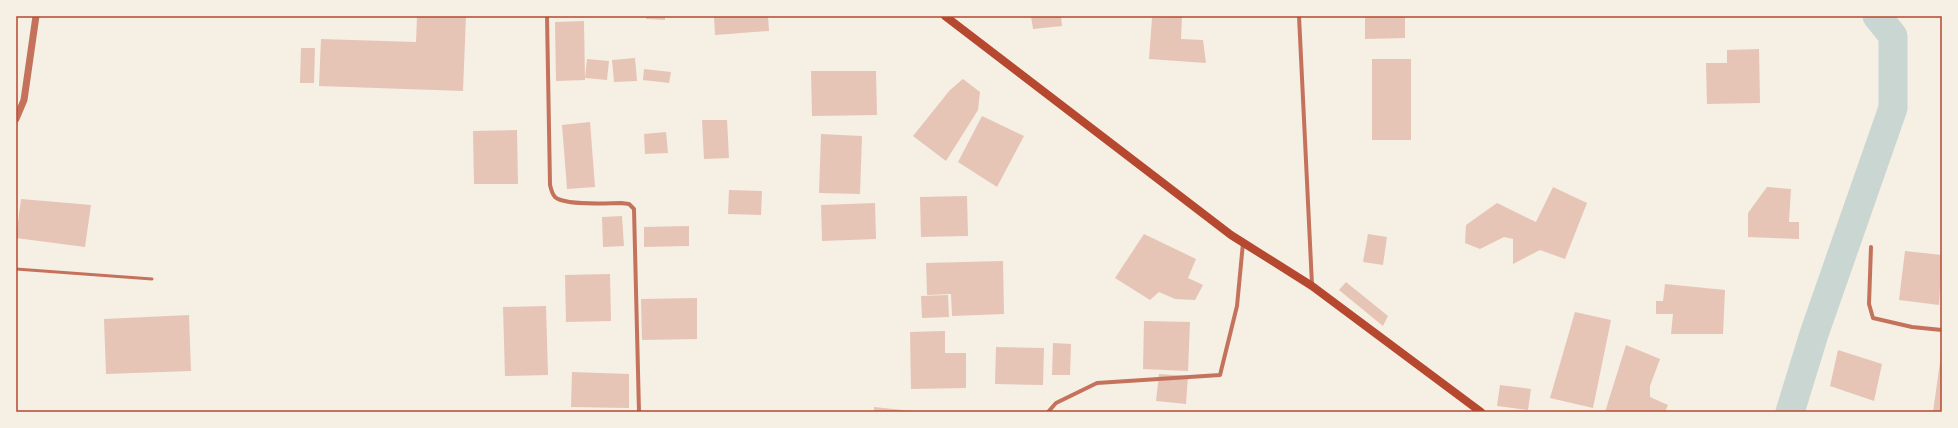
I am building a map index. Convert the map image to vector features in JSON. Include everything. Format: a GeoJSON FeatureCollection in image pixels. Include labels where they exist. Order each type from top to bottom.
{"type":"FeatureCollection","features":[{"type":"Feature","properties":{"kind":"main road"},"geometry":{"type":"LineString","coordinates":[[944,16],[1231,235],[1312,286],[1481,412]]}},
{"type":"Feature","properties":{"kind":"street"},"geometry":{"type":"LineString","coordinates":[[16,118],[24,100],[36,16]]}},
{"type":"Feature","properties":{"kind":"street"},"geometry":{"type":"LineString","coordinates":[[547,16],[550,185],[553,193],[556,198],[565,202],[621,203],[629,204],[634,209],[639,412]]}},
{"type":"Feature","properties":{"kind":"street"},"geometry":{"type":"LineString","coordinates":[[1299,16],[1312,286]]}},
{"type":"Feature","properties":{"kind":"street"},"geometry":{"type":"LineString","coordinates":[[1048,412],[1056,403],[1097,383],[1220,375],[1237,306],[1243,242]]}},
{"type":"Feature","properties":{"kind":"street"},"geometry":{"type":"LineString","coordinates":[[1871,248],[1869,304],[1873,318],[1912,327],[1942,330]]}},
{"type":"Feature","properties":{"kind":"lane"},"geometry":{"type":"LineString","coordinates":[[16,269],[152,279]]}},
{"type":"Feature","properties":{"kind":"building"},"geometry":{"type":"Polygon","coordinates":[[[417,16],[466,16],[463,91],[319,86],[321,39],[416,42],[417,16]]]}},
{"type":"Feature","properties":{"kind":"building"},"geometry":{"type":"Polygon","coordinates":[[[646,16],[665,16],[665,20],[646,19],[646,16]]]}},
{"type":"Feature","properties":{"kind":"building"},"geometry":{"type":"Polygon","coordinates":[[[714,16],[768,16],[769,31],[715,35],[714,16]]]}},
{"type":"Feature","properties":{"kind":"building"},"geometry":{"type":"Polygon","coordinates":[[[1031,16],[1061,16],[1062,26],[1033,29],[1031,16]]]}},
{"type":"Feature","properties":{"kind":"building"},"geometry":{"type":"Polygon","coordinates":[[[1182,16],[1181,39],[1203,40],[1206,63],[1149,59],[1152,18],[1182,16]]]}},
{"type":"Feature","properties":{"kind":"building"},"geometry":{"type":"Polygon","coordinates":[[[1365,16],[1405,16],[1405,38],[1365,39],[1365,16]]]}},
{"type":"Feature","properties":{"kind":"building"},"geometry":{"type":"Polygon","coordinates":[[[584,21],[585,80],[556,81],[555,22],[584,21]]]}},
{"type":"Feature","properties":{"kind":"building"},"geometry":{"type":"Polygon","coordinates":[[[301,48],[315,48],[314,83],[300,83],[301,48]]]}},
{"type":"Feature","properties":{"kind":"building"},"geometry":{"type":"Polygon","coordinates":[[[1759,49],[1760,103],[1707,104],[1706,63],[1727,63],[1727,50],[1759,49]]]}},
{"type":"Feature","properties":{"kind":"building"},"geometry":{"type":"Polygon","coordinates":[[[635,58],[637,81],[614,82],[612,60],[635,58]]]}},
{"type":"Feature","properties":{"kind":"building"},"geometry":{"type":"Polygon","coordinates":[[[587,59],[609,61],[607,80],[585,78],[587,59]]]}},
{"type":"Feature","properties":{"kind":"building"},"geometry":{"type":"Polygon","coordinates":[[[1372,59],[1411,59],[1411,140],[1372,140],[1372,59]]]}},
{"type":"Feature","properties":{"kind":"building"},"geometry":{"type":"Polygon","coordinates":[[[644,69],[671,72],[669,83],[643,80],[644,69]]]}},
{"type":"Feature","properties":{"kind":"building"},"geometry":{"type":"Polygon","coordinates":[[[811,71],[876,71],[877,115],[812,116],[811,71]]]}},
{"type":"Feature","properties":{"kind":"building"},"geometry":{"type":"Polygon","coordinates":[[[963,79],[980,92],[978,110],[946,161],[913,136],[950,90],[963,79]]]}},
{"type":"Feature","properties":{"kind":"building"},"geometry":{"type":"Polygon","coordinates":[[[982,116],[1024,136],[997,187],[958,162],[982,116]]]}},
{"type":"Feature","properties":{"kind":"building"},"geometry":{"type":"Polygon","coordinates":[[[702,120],[727,120],[729,158],[704,159],[702,120]]]}},
{"type":"Feature","properties":{"kind":"building"},"geometry":{"type":"Polygon","coordinates":[[[590,122],[595,187],[567,189],[562,125],[590,122]]]}},
{"type":"Feature","properties":{"kind":"building"},"geometry":{"type":"Polygon","coordinates":[[[517,130],[518,184],[474,184],[473,131],[517,130]]]}},
{"type":"Feature","properties":{"kind":"building"},"geometry":{"type":"Polygon","coordinates":[[[666,132],[668,153],[645,154],[644,134],[666,132]]]}},
{"type":"Feature","properties":{"kind":"building"},"geometry":{"type":"Polygon","coordinates":[[[821,134],[862,136],[860,194],[819,193],[821,134]]]}},
{"type":"Feature","properties":{"kind":"building"},"geometry":{"type":"Polygon","coordinates":[[[1553,187],[1587,203],[1565,259],[1540,250],[1513,264],[1513,239],[1504,237],[1480,249],[1465,243],[1466,225],[1497,203],[1536,222],[1553,187]]]}},
{"type":"Feature","properties":{"kind":"building"},"geometry":{"type":"Polygon","coordinates":[[[1767,187],[1791,189],[1789,222],[1799,222],[1799,239],[1748,237],[1748,213],[1767,187]]]}},
{"type":"Feature","properties":{"kind":"building"},"geometry":{"type":"Polygon","coordinates":[[[729,190],[762,191],[761,215],[728,214],[729,190]]]}},
{"type":"Feature","properties":{"kind":"building"},"geometry":{"type":"Polygon","coordinates":[[[967,196],[968,236],[921,237],[920,197],[967,196]]]}},
{"type":"Feature","properties":{"kind":"building"},"geometry":{"type":"Polygon","coordinates":[[[21,199],[91,205],[85,247],[16,238],[21,199]]]}},
{"type":"Feature","properties":{"kind":"building"},"geometry":{"type":"Polygon","coordinates":[[[875,203],[876,239],[822,241],[821,205],[875,203]]]}},
{"type":"Feature","properties":{"kind":"building"},"geometry":{"type":"Polygon","coordinates":[[[622,216],[624,246],[603,247],[602,217],[622,216]]]}},
{"type":"Feature","properties":{"kind":"building"},"geometry":{"type":"Polygon","coordinates":[[[689,226],[689,246],[644,247],[644,227],[689,226]]]}},
{"type":"Feature","properties":{"kind":"building"},"geometry":{"type":"Polygon","coordinates":[[[1144,234],[1196,259],[1188,278],[1203,285],[1195,300],[1175,299],[1159,292],[1150,300],[1115,278],[1144,234]]]}},
{"type":"Feature","properties":{"kind":"building"},"geometry":{"type":"Polygon","coordinates":[[[1368,234],[1387,237],[1383,265],[1363,262],[1368,234]]]}},
{"type":"Feature","properties":{"kind":"building"},"geometry":{"type":"Polygon","coordinates":[[[1905,251],[1942,255],[1939,305],[1899,300],[1905,251]]]}},
{"type":"Feature","properties":{"kind":"building"},"geometry":{"type":"Polygon","coordinates":[[[1003,261],[1004,314],[952,316],[951,294],[927,295],[926,263],[1003,261]]]}},
{"type":"Feature","properties":{"kind":"building"},"geometry":{"type":"Polygon","coordinates":[[[610,274],[611,321],[566,322],[565,275],[610,274]]]}},
{"type":"Feature","properties":{"kind":"building"},"geometry":{"type":"Polygon","coordinates":[[[1346,282],[1388,316],[1383,326],[1339,290],[1346,282]]]}},
{"type":"Feature","properties":{"kind":"building"},"geometry":{"type":"Polygon","coordinates":[[[1665,284],[1725,290],[1723,334],[1671,334],[1673,314],[1656,314],[1656,301],[1663,301],[1665,284]]]}},
{"type":"Feature","properties":{"kind":"building"},"geometry":{"type":"Polygon","coordinates":[[[948,295],[949,317],[922,318],[921,296],[948,295]]]}},
{"type":"Feature","properties":{"kind":"building"},"geometry":{"type":"Polygon","coordinates":[[[697,298],[697,339],[642,340],[641,299],[697,298]]]}},
{"type":"Feature","properties":{"kind":"building"},"geometry":{"type":"Polygon","coordinates":[[[546,306],[548,375],[505,376],[503,307],[546,306]]]}},
{"type":"Feature","properties":{"kind":"building"},"geometry":{"type":"Polygon","coordinates":[[[1575,312],[1611,320],[1593,408],[1550,398],[1575,312]]]}},
{"type":"Feature","properties":{"kind":"building"},"geometry":{"type":"Polygon","coordinates":[[[189,315],[191,371],[106,374],[104,319],[189,315]]]}},
{"type":"Feature","properties":{"kind":"building"},"geometry":{"type":"Polygon","coordinates":[[[1144,321],[1190,322],[1188,371],[1143,369],[1144,321]]]}},
{"type":"Feature","properties":{"kind":"building"},"geometry":{"type":"Polygon","coordinates":[[[945,331],[945,353],[966,353],[966,388],[911,389],[910,332],[945,331]]]}},
{"type":"Feature","properties":{"kind":"building"},"geometry":{"type":"Polygon","coordinates":[[[1053,343],[1071,344],[1070,375],[1052,375],[1053,343]]]}},
{"type":"Feature","properties":{"kind":"building"},"geometry":{"type":"Polygon","coordinates":[[[1626,345],[1660,359],[1650,386],[1650,397],[1668,405],[1665,412],[1605,412],[1626,345]]]}},
{"type":"Feature","properties":{"kind":"building"},"geometry":{"type":"Polygon","coordinates":[[[996,347],[1044,348],[1043,385],[995,384],[996,347]]]}},
{"type":"Feature","properties":{"kind":"building"},"geometry":{"type":"Polygon","coordinates":[[[1838,350],[1882,364],[1874,401],[1830,386],[1838,350]]]}},
{"type":"Feature","properties":{"kind":"building"},"geometry":{"type":"Polygon","coordinates":[[[1941,355],[1942,412],[1933,412],[1941,355]]]}},
{"type":"Feature","properties":{"kind":"building"},"geometry":{"type":"Polygon","coordinates":[[[572,372],[629,374],[629,408],[571,407],[572,372]]]}},
{"type":"Feature","properties":{"kind":"building"},"geometry":{"type":"Polygon","coordinates":[[[1159,374],[1188,376],[1186,404],[1156,401],[1159,374]]]}},
{"type":"Feature","properties":{"kind":"building"},"geometry":{"type":"Polygon","coordinates":[[[1500,385],[1531,389],[1528,410],[1497,406],[1500,385]]]}},
{"type":"Feature","properties":{"kind":"building"},"geometry":{"type":"Polygon","coordinates":[[[874,407],[913,411],[913,412],[874,412],[874,407]]]}},
{"type":"Feature","properties":{"kind":"waterway"},"geometry":{"type":"LineString","coordinates":[[1790,412],[1814,334],[1893,108],[1893,36],[1877,16]]}}]}
